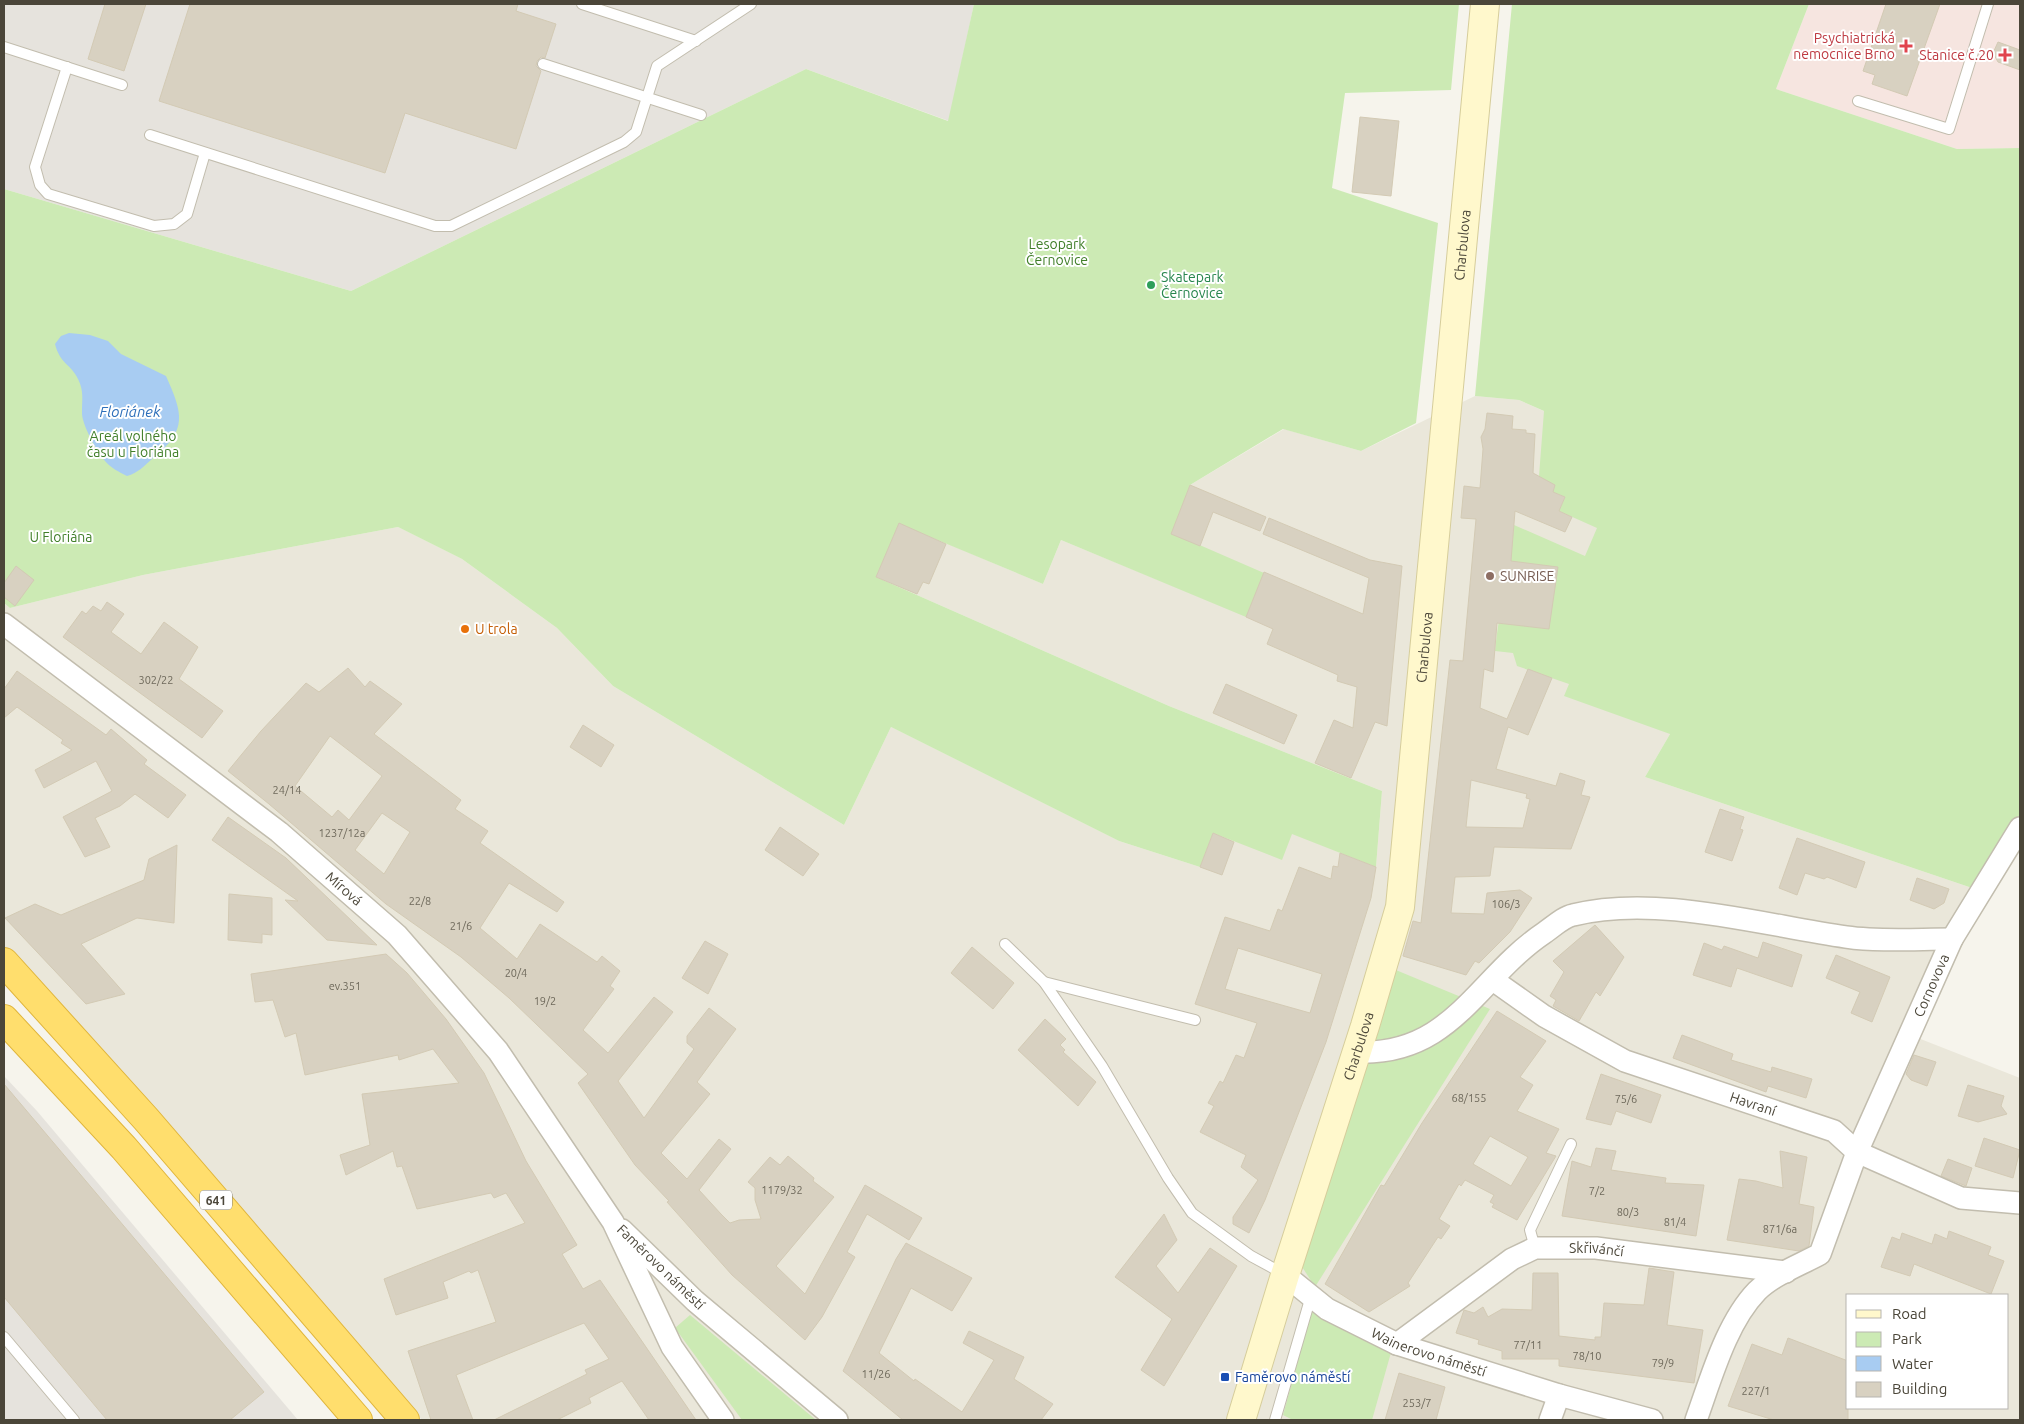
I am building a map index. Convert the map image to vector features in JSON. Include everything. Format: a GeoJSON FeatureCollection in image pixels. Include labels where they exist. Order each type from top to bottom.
{"type":"FeatureCollection","features":[{"type":"Feature","properties":{"kind":"highway","name":"641"},"geometry":{"type":"LineString","coordinates":[[4,962],[146,1119],[405,1420]]}},
{"type":"Feature","properties":{"kind":"highway","name":"641"},"geometry":{"type":"LineString","coordinates":[[4,1019],[124,1148],[358,1420]]}},
{"type":"Feature","properties":{"kind":"street","name":"Charbulova"},"geometry":{"type":"LineString","coordinates":[[1241,1420],[1285,1275],[1357,1052],[1400,907],[1485,4]]}},
{"type":"Feature","properties":{"kind":"street","name":"Mírová"},"geometry":{"type":"LineString","coordinates":[[4,624],[279,832],[397,934],[498,1051],[613,1222]]}},
{"type":"Feature","properties":{"kind":"street","name":"Cornovova"},"geometry":{"type":"LineString","coordinates":[[1786,1272],[1820,1254],[1857,1152],[1952,939],[2020,828]]}},
{"type":"Feature","properties":{"kind":"street"},"geometry":{"type":"LineString","coordinates":[[1357,1052],[1374,1053],[1401,1048],[1437,1033],[1534,940],[1571,915],[1613,909],[1677,910],[1849,938],[1952,939]]}},
{"type":"Feature","properties":{"kind":"street","name":"Havraní"},"geometry":{"type":"LineString","coordinates":[[1493,980],[1544,1016],[1625,1061],[1834,1131],[1857,1152],[1961,1198],[2020,1203]]}},
{"type":"Feature","properties":{"kind":"street","name":"Faměrovo náměstí"},"geometry":{"type":"LineString","coordinates":[[613,1222],[672,1347],[723,1420]]}},
{"type":"Feature","properties":{"kind":"street","name":"Faměrovo náměstí"},"geometry":{"type":"LineString","coordinates":[[613,1222],[695,1301],[836,1420]]}},
{"type":"Feature","properties":{"kind":"street","name":"Skřivánčí"},"geometry":{"type":"LineString","coordinates":[[1397,1344],[1512,1259],[1534,1248],[1596,1248],[1786,1272]]}},
{"type":"Feature","properties":{"kind":"street"},"geometry":{"type":"LineString","coordinates":[[1696,1420],[1731,1329],[1757,1291],[1786,1272]]}},
{"type":"Feature","properties":{"kind":"street","name":"Wainerovo náměstí"},"geometry":{"type":"LineString","coordinates":[[1285,1275],[1327,1309],[1397,1344],[1559,1395],[1652,1420]]}},
{"type":"Feature","properties":{"kind":"street"},"geometry":{"type":"LineString","coordinates":[[1550,1420],[1559,1395]]}},
{"type":"Feature","properties":{"kind":"lane"},"geometry":{"type":"LineString","coordinates":[[582,4],[696,40]]}},
{"type":"Feature","properties":{"kind":"lane"},"geometry":{"type":"LineString","coordinates":[[150,135],[205,154],[260,168],[435,226],[451,226],[624,142],[636,132],[657,66],[751,4]]}},
{"type":"Feature","properties":{"kind":"lane"},"geometry":{"type":"LineString","coordinates":[[1858,101],[1949,129],[1988,4]]}},
{"type":"Feature","properties":{"kind":"lane"},"geometry":{"type":"LineString","coordinates":[[4,47],[122,85]]}},
{"type":"Feature","properties":{"kind":"lane"},"geometry":{"type":"LineString","coordinates":[[543,64],[701,115]]}},
{"type":"Feature","properties":{"kind":"lane"},"geometry":{"type":"LineString","coordinates":[[67,67],[36,167],[40,185],[48,194],[154,226],[174,224],[187,214],[205,154]]}},
{"type":"Feature","properties":{"kind":"lane"},"geometry":{"type":"LineString","coordinates":[[1005,944],[1044,982],[1102,1066],[1168,1178],[1192,1213],[1251,1256],[1285,1275]]}},
{"type":"Feature","properties":{"kind":"lane"},"geometry":{"type":"LineString","coordinates":[[1044,982],[1195,1020]]}},
{"type":"Feature","properties":{"kind":"lane"},"geometry":{"type":"LineString","coordinates":[[1534,1248],[1530,1230],[1571,1144]]}},
{"type":"Feature","properties":{"kind":"lane"},"geometry":{"type":"LineString","coordinates":[[1275,1420],[1311,1296]]}},
{"type":"Feature","properties":{"kind":"lane"},"geometry":{"type":"LineString","coordinates":[[4,1337],[74,1420]]}},
{"type":"Feature","properties":{"kind":"shaded area"},"geometry":{"type":"Polygon","coordinates":[[[4,4],[974,4],[949,121],[806,69],[351,291],[4,189],[4,4]]]}},
{"type":"Feature","properties":{"kind":"shaded area","name":"Psychiatrická nemocnice Brno"},"geometry":{"type":"Polygon","coordinates":[[[1809,4],[2020,4],[2020,148],[1957,149],[1776,89],[1809,4]]]}},
{"type":"Feature","properties":{"kind":"shaded area"},"geometry":{"type":"Polygon","coordinates":[[[1475,396],[1519,400],[1777,515],[1670,734],[1645,777],[1975,889],[1918,1038],[2020,1078],[2020,1420],[422,1420],[73,1017],[4,947],[4,603],[10,608],[143,575],[398,527],[462,559],[557,628],[613,686],[844,825],[891,727],[1119,841],[1200,867],[1213,833],[1292,833],[1376,867],[1382,791],[1169,706],[876,577],[899,523],[1043,584],[1061,540],[1246,616],[1171,534],[1190,485],[1284,429],[1361,451],[1475,396]]]}},
{"type":"Feature","properties":{"kind":"shaded area"},"geometry":{"type":"Polygon","coordinates":[[[4,1076],[37,1111],[298,1420],[4,1420],[4,1076]]]}},
{"type":"Feature","properties":{"kind":"green space"},"geometry":{"type":"Polygon","coordinates":[[[974,4],[1459,4],[1451,90],[1345,93],[1332,188],[1438,223],[1416,423],[1361,451],[1283,429],[1190,485],[1172,533],[1264,573],[1246,617],[1061,540],[1043,584],[899,524],[876,577],[1169,706],[1382,791],[1376,867],[1292,834],[1282,860],[1213,833],[1200,867],[1119,841],[891,727],[844,825],[613,686],[557,628],[462,559],[398,527],[143,575],[10,608],[4,603],[4,189],[351,291],[806,69],[948,121],[974,4]]]}},
{"type":"Feature","properties":{"kind":"green space"},"geometry":{"type":"Polygon","coordinates":[[[1512,4],[1809,4],[1776,89],[1957,149],[2020,148],[2020,815],[1975,889],[1645,777],[1670,734],[1564,696],[1569,684],[1517,666],[1513,653],[1495,651],[1514,525],[1585,556],[1597,528],[1559,511],[1565,497],[1553,492],[1539,476],[1544,411],[1519,400],[1475,396],[1512,4]]]}},
{"type":"Feature","properties":{"kind":"green space"},"geometry":{"type":"Polygon","coordinates":[[[1391,968],[1490,1009],[1315,1287],[1299,1262],[1391,968]]]}},
{"type":"Feature","properties":{"kind":"green space"},"geometry":{"type":"Polygon","coordinates":[[[1312,1309],[1392,1349],[1372,1420],[1293,1420],[1283,1415],[1312,1309]]]}},
{"type":"Feature","properties":{"kind":"green space"},"geometry":{"type":"Polygon","coordinates":[[[690,1315],[816,1420],[742,1420],[675,1328],[690,1315]]]}},
{"type":"Feature","properties":{"kind":"water","name":"Floriánek"},"geometry":{"type":"Polygon","coordinates":[[[69,333],[90,335],[108,341],[121,354],[166,376],[179,411],[177,430],[164,448],[141,469],[131,475],[127,476],[115,470],[107,463],[90,437],[82,417],[80,383],[60,356],[55,344],[61,336],[69,333]]]}},
{"type":"Feature","properties":{"kind":"building"},"geometry":{"type":"Polygon","coordinates":[[[105,4],[146,4],[124,71],[88,59],[105,4]]]}},
{"type":"Feature","properties":{"kind":"building"},"geometry":{"type":"Polygon","coordinates":[[[190,4],[518,4],[516,11],[556,24],[545,58],[541,57],[537,61],[536,66],[541,71],[516,149],[405,113],[385,173],[159,101],[190,4]]]}},
{"type":"Feature","properties":{"kind":"building"},"geometry":{"type":"Polygon","coordinates":[[[1886,4],[1940,4],[1907,96],[1872,84],[1875,75],[1863,71],[1886,4]]]}},
{"type":"Feature","properties":{"kind":"building"},"geometry":{"type":"Polygon","coordinates":[[[1998,42],[2020,50],[2020,70],[1998,62],[1993,53],[1998,42]]]}},
{"type":"Feature","properties":{"kind":"building"},"geometry":{"type":"Polygon","coordinates":[[[1360,117],[1399,121],[1391,196],[1352,192],[1360,117]]]}},
{"type":"Feature","properties":{"kind":"building"},"geometry":{"type":"Polygon","coordinates":[[[1487,413],[1513,416],[1512,429],[1526,430],[1526,433],[1535,434],[1533,473],[1555,485],[1553,492],[1565,497],[1559,511],[1572,517],[1565,532],[1515,511],[1511,561],[1558,567],[1549,629],[1497,623],[1493,672],[1484,669],[1480,708],[1507,719],[1528,669],[1552,678],[1528,735],[1508,727],[1496,769],[1556,786],[1560,773],[1585,781],[1581,795],[1590,797],[1571,849],[1494,847],[1490,876],[1455,877],[1451,913],[1484,914],[1487,893],[1520,890],[1532,898],[1510,932],[1479,963],[1475,961],[1466,975],[1403,956],[1413,921],[1421,923],[1450,660],[1463,661],[1476,519],[1461,518],[1464,486],[1480,488],[1483,449],[1481,437],[1485,429],[1487,413]],[[1471,780],[1466,827],[1523,828],[1530,799],[1526,798],[1527,794],[1471,780]]]}},
{"type":"Feature","properties":{"kind":"building"},"geometry":{"type":"Polygon","coordinates":[[[1190,485],[1266,517],[1260,531],[1213,512],[1200,546],[1171,534],[1190,485]]]}},
{"type":"Feature","properties":{"kind":"building"},"geometry":{"type":"Polygon","coordinates":[[[1269,518],[1370,560],[1402,566],[1387,726],[1375,722],[1351,778],[1315,763],[1334,720],[1353,728],[1357,687],[1337,681],[1338,675],[1267,644],[1273,629],[1246,617],[1264,572],[1363,614],[1369,578],[1263,534],[1269,518]]]}},
{"type":"Feature","properties":{"kind":"building"},"geometry":{"type":"Polygon","coordinates":[[[899,523],[946,544],[929,584],[923,582],[917,594],[876,577],[899,523]]]}},
{"type":"Feature","properties":{"kind":"building"},"geometry":{"type":"Polygon","coordinates":[[[16,566],[34,580],[15,606],[4,597],[4,583],[16,566]]]}},
{"type":"Feature","properties":{"kind":"building"},"geometry":{"type":"Polygon","coordinates":[[[107,602],[124,614],[111,632],[141,654],[164,622],[198,647],[179,679],[223,711],[202,738],[63,637],[82,611],[86,614],[93,606],[101,611],[107,602]]]}},
{"type":"Feature","properties":{"kind":"building"},"geometry":{"type":"Polygon","coordinates":[[[348,668],[365,687],[370,681],[402,704],[374,734],[461,800],[455,809],[488,831],[480,843],[564,902],[557,912],[509,883],[480,928],[517,959],[540,924],[597,962],[602,956],[620,971],[610,986],[614,989],[583,1030],[608,1053],[654,997],[673,1012],[618,1081],[644,1118],[694,1049],[687,1043],[687,1036],[709,1008],[736,1029],[697,1082],[710,1094],[661,1153],[687,1179],[719,1139],[731,1149],[699,1190],[730,1223],[739,1220],[761,1219],[755,1200],[755,1188],[748,1182],[770,1157],[780,1165],[788,1156],[814,1178],[813,1181],[834,1197],[776,1266],[805,1294],[865,1185],[922,1218],[909,1240],[867,1214],[847,1252],[855,1257],[822,1317],[805,1340],[732,1275],[667,1202],[669,1201],[635,1165],[578,1083],[588,1074],[509,998],[461,957],[386,904],[228,771],[261,731],[306,683],[319,692],[348,668]],[[330,736],[295,786],[332,817],[338,810],[349,820],[382,776],[330,736]],[[382,813],[355,850],[384,874],[410,832],[382,813]]]}},
{"type":"Feature","properties":{"kind":"building"},"geometry":{"type":"Polygon","coordinates":[[[17,671],[106,735],[111,729],[147,760],[144,764],[186,795],[168,818],[135,794],[120,806],[95,818],[110,847],[85,857],[63,817],[112,791],[96,761],[44,788],[35,770],[72,750],[61,743],[63,740],[17,707],[4,718],[4,689],[17,671]]]}},
{"type":"Feature","properties":{"kind":"building"},"geometry":{"type":"Polygon","coordinates":[[[1226,684],[1297,715],[1284,744],[1213,713],[1226,684]]]}},
{"type":"Feature","properties":{"kind":"building"},"geometry":{"type":"Polygon","coordinates":[[[583,725],[614,745],[601,767],[570,747],[583,725]]]}},
{"type":"Feature","properties":{"kind":"building"},"geometry":{"type":"Polygon","coordinates":[[[1720,809],[1744,817],[1740,829],[1743,830],[1732,861],[1705,852],[1720,809]]]}},
{"type":"Feature","properties":{"kind":"building"},"geometry":{"type":"Polygon","coordinates":[[[228,817],[286,858],[377,945],[327,940],[285,900],[298,901],[212,840],[228,817]]]}},
{"type":"Feature","properties":{"kind":"building"},"geometry":{"type":"Polygon","coordinates":[[[780,827],[819,854],[803,876],[765,850],[780,827]]]}},
{"type":"Feature","properties":{"kind":"building"},"geometry":{"type":"Polygon","coordinates":[[[1213,833],[1234,842],[1222,875],[1200,867],[1213,833]]]}},
{"type":"Feature","properties":{"kind":"building"},"geometry":{"type":"Polygon","coordinates":[[[1797,838],[1865,862],[1856,888],[1827,877],[1824,879],[1805,873],[1797,895],[1779,888],[1797,838]]]}},
{"type":"Feature","properties":{"kind":"building"},"geometry":{"type":"Polygon","coordinates":[[[177,845],[174,923],[137,918],[81,944],[125,994],[86,1004],[5,918],[35,904],[61,915],[144,880],[149,859],[177,845]]]}},
{"type":"Feature","properties":{"kind":"building"},"geometry":{"type":"Polygon","coordinates":[[[1340,853],[1376,867],[1371,898],[1326,1042],[1265,1200],[1249,1233],[1233,1224],[1233,1217],[1258,1180],[1241,1167],[1246,1155],[1200,1132],[1214,1106],[1208,1103],[1220,1081],[1223,1083],[1236,1055],[1244,1058],[1257,1023],[1195,1004],[1225,917],[1270,931],[1278,909],[1282,911],[1299,867],[1331,879],[1333,866],[1338,867],[1340,853]],[[1238,948],[1225,989],[1310,1013],[1322,974],[1238,948]]]}},
{"type":"Feature","properties":{"kind":"building"},"geometry":{"type":"Polygon","coordinates":[[[1917,878],[1949,889],[1944,903],[1934,909],[1910,900],[1917,878]]]}},
{"type":"Feature","properties":{"kind":"building"},"geometry":{"type":"Polygon","coordinates":[[[229,894],[272,898],[272,935],[262,934],[262,943],[228,940],[229,894]]]}},
{"type":"Feature","properties":{"kind":"building"},"geometry":{"type":"Polygon","coordinates":[[[1595,925],[1624,957],[1600,996],[1596,992],[1579,1021],[1553,1006],[1556,1000],[1550,996],[1564,972],[1553,961],[1595,925]]]}},
{"type":"Feature","properties":{"kind":"building"},"geometry":{"type":"Polygon","coordinates":[[[705,941],[728,954],[708,994],[682,978],[705,941]]]}},
{"type":"Feature","properties":{"kind":"building"},"geometry":{"type":"Polygon","coordinates":[[[1763,942],[1802,955],[1792,987],[1737,968],[1731,987],[1693,975],[1704,943],[1722,950],[1724,946],[1758,958],[1763,942]]]}},
{"type":"Feature","properties":{"kind":"building"},"geometry":{"type":"Polygon","coordinates":[[[972,947],[1014,983],[993,1009],[951,973],[972,947]]]}},
{"type":"Feature","properties":{"kind":"building"},"geometry":{"type":"Polygon","coordinates":[[[386,954],[407,973],[446,1019],[484,1073],[526,1161],[577,1245],[562,1254],[583,1289],[600,1280],[696,1420],[649,1420],[622,1381],[589,1398],[591,1403],[557,1420],[494,1420],[587,1374],[585,1370],[609,1359],[584,1323],[456,1375],[473,1420],[431,1420],[408,1351],[496,1322],[478,1270],[471,1273],[469,1271],[443,1282],[448,1298],[396,1315],[384,1279],[525,1223],[506,1193],[494,1198],[491,1193],[417,1209],[402,1166],[397,1167],[393,1151],[346,1175],[340,1155],[370,1145],[362,1094],[459,1083],[433,1049],[399,1060],[398,1055],[305,1075],[296,1033],[285,1037],[273,1000],[255,1002],[251,974],[386,954]]]}},
{"type":"Feature","properties":{"kind":"building"},"geometry":{"type":"Polygon","coordinates":[[[1836,955],[1890,977],[1872,1022],[1851,1013],[1860,992],[1826,978],[1836,955]]]}},
{"type":"Feature","properties":{"kind":"building"},"geometry":{"type":"Polygon","coordinates":[[[1497,1011],[1546,1041],[1520,1077],[1533,1085],[1517,1111],[1559,1129],[1546,1153],[1556,1156],[1517,1220],[1492,1207],[1494,1204],[1490,1202],[1494,1195],[1465,1180],[1461,1186],[1459,1184],[1439,1219],[1450,1226],[1441,1239],[1438,1237],[1408,1283],[1410,1286],[1369,1312],[1325,1284],[1381,1185],[1384,1186],[1422,1123],[1497,1011]],[[1490,1136],[1473,1164],[1511,1186],[1528,1157],[1490,1136]]]}},
{"type":"Feature","properties":{"kind":"building"},"geometry":{"type":"Polygon","coordinates":[[[1045,1019],[1066,1039],[1060,1045],[1065,1050],[1063,1052],[1096,1082],[1078,1106],[1018,1050],[1045,1019]]]}},
{"type":"Feature","properties":{"kind":"building"},"geometry":{"type":"Polygon","coordinates":[[[1682,1035],[1733,1054],[1731,1060],[1771,1072],[1772,1067],[1812,1079],[1806,1098],[1768,1086],[1766,1092],[1673,1058],[1682,1035]]]}},
{"type":"Feature","properties":{"kind":"building"},"geometry":{"type":"Polygon","coordinates":[[[1914,1055],[1936,1062],[1927,1086],[1911,1080],[1906,1074],[1914,1055]]]}},
{"type":"Feature","properties":{"kind":"building"},"geometry":{"type":"Polygon","coordinates":[[[1601,1074],[1661,1095],[1651,1123],[1616,1111],[1611,1125],[1586,1119],[1601,1074]]]}},
{"type":"Feature","properties":{"kind":"building"},"geometry":{"type":"Polygon","coordinates":[[[4,1084],[264,1392],[230,1420],[107,1420],[4,1297],[4,1084]]]}},
{"type":"Feature","properties":{"kind":"building"},"geometry":{"type":"Polygon","coordinates":[[[1968,1085],[2004,1096],[2001,1106],[2007,1114],[1978,1122],[1958,1116],[1968,1085]]]}},
{"type":"Feature","properties":{"kind":"building"},"geometry":{"type":"Polygon","coordinates":[[[1984,1138],[2020,1150],[2013,1178],[1975,1166],[1984,1138]]]}},
{"type":"Feature","properties":{"kind":"building"},"geometry":{"type":"Polygon","coordinates":[[[1596,1148],[1616,1151],[1611,1170],[1666,1178],[1665,1183],[1704,1185],[1696,1236],[1562,1216],[1572,1161],[1591,1167],[1596,1148]]]}},
{"type":"Feature","properties":{"kind":"building"},"geometry":{"type":"Polygon","coordinates":[[[1780,1151],[1807,1157],[1799,1204],[1814,1207],[1809,1246],[1799,1251],[1727,1240],[1739,1179],[1783,1188],[1780,1151]]]}},
{"type":"Feature","properties":{"kind":"building"},"geometry":{"type":"Polygon","coordinates":[[[1948,1159],[1972,1168],[1966,1186],[1941,1176],[1948,1159]]]}},
{"type":"Feature","properties":{"kind":"building"},"geometry":{"type":"Polygon","coordinates":[[[1164,1214],[1177,1240],[1156,1266],[1178,1293],[1210,1248],[1237,1266],[1164,1386],[1141,1370],[1172,1319],[1115,1277],[1164,1214]]]}},
{"type":"Feature","properties":{"kind":"building"},"geometry":{"type":"Polygon","coordinates":[[[1949,1231],[1991,1247],[1988,1255],[2004,1261],[1991,1294],[1914,1264],[1910,1276],[1881,1267],[1892,1237],[1900,1240],[1902,1233],[1932,1244],[1935,1234],[1947,1239],[1949,1231]]]}},
{"type":"Feature","properties":{"kind":"building"},"geometry":{"type":"Polygon","coordinates":[[[906,1243],[972,1278],[952,1311],[911,1288],[879,1353],[914,1381],[915,1379],[962,1412],[994,1360],[963,1343],[969,1331],[1024,1357],[1014,1379],[1053,1404],[1041,1420],[903,1420],[843,1371],[896,1259],[906,1243]]]}},
{"type":"Feature","properties":{"kind":"building"},"geometry":{"type":"Polygon","coordinates":[[[1649,1268],[1674,1272],[1667,1325],[1703,1330],[1694,1383],[1559,1366],[1559,1359],[1502,1359],[1502,1351],[1478,1344],[1479,1340],[1456,1333],[1464,1310],[1474,1313],[1483,1307],[1488,1317],[1502,1309],[1532,1310],[1533,1273],[1558,1273],[1559,1336],[1595,1340],[1595,1337],[1601,1337],[1604,1303],[1644,1305],[1649,1268]]]}},
{"type":"Feature","properties":{"kind":"building"},"geometry":{"type":"Polygon","coordinates":[[[1788,1338],[1846,1360],[1846,1409],[1848,1409],[1848,1420],[1774,1420],[1728,1406],[1752,1344],[1782,1355],[1788,1338]]]}},
{"type":"Feature","properties":{"kind":"building"},"geometry":{"type":"Polygon","coordinates":[[[1399,1373],[1445,1387],[1436,1420],[1385,1420],[1399,1373]]]}},
{"type":"Feature","properties":{"kind":"place","name":"Psychiatrická nemocnice Brno"},"geometry":{"type":"Point","coordinates":[1906,46]}},
{"type":"Feature","properties":{"kind":"place","name":"Stanice č.20"},"geometry":{"type":"Point","coordinates":[2005,55]}},
{"type":"Feature","properties":{"kind":"place","name":"Skatepark Černovice"},"geometry":{"type":"Point","coordinates":[1151,285]}},
{"type":"Feature","properties":{"kind":"place","name":"SUNRISE"},"geometry":{"type":"Point","coordinates":[1490,576]}},
{"type":"Feature","properties":{"kind":"place","name":"U trola"},"geometry":{"type":"Point","coordinates":[465,629]}},
{"type":"Feature","properties":{"kind":"place","name":"Faměrovo náměstí"},"geometry":{"type":"Point","coordinates":[1225,1377]}},
{"type":"Feature","properties":{"kind":"park label","name":"Lesopark Černovice"},"geometry":{"type":"Point","coordinates":[1057,252]}},
{"type":"Feature","properties":{"kind":"park label","name":"Areál volného času u Floriána"},"geometry":{"type":"Point","coordinates":[133,444]}},
{"type":"Feature","properties":{"kind":"park label","name":"U Floriána"},"geometry":{"type":"Point","coordinates":[61,537]}}]}
